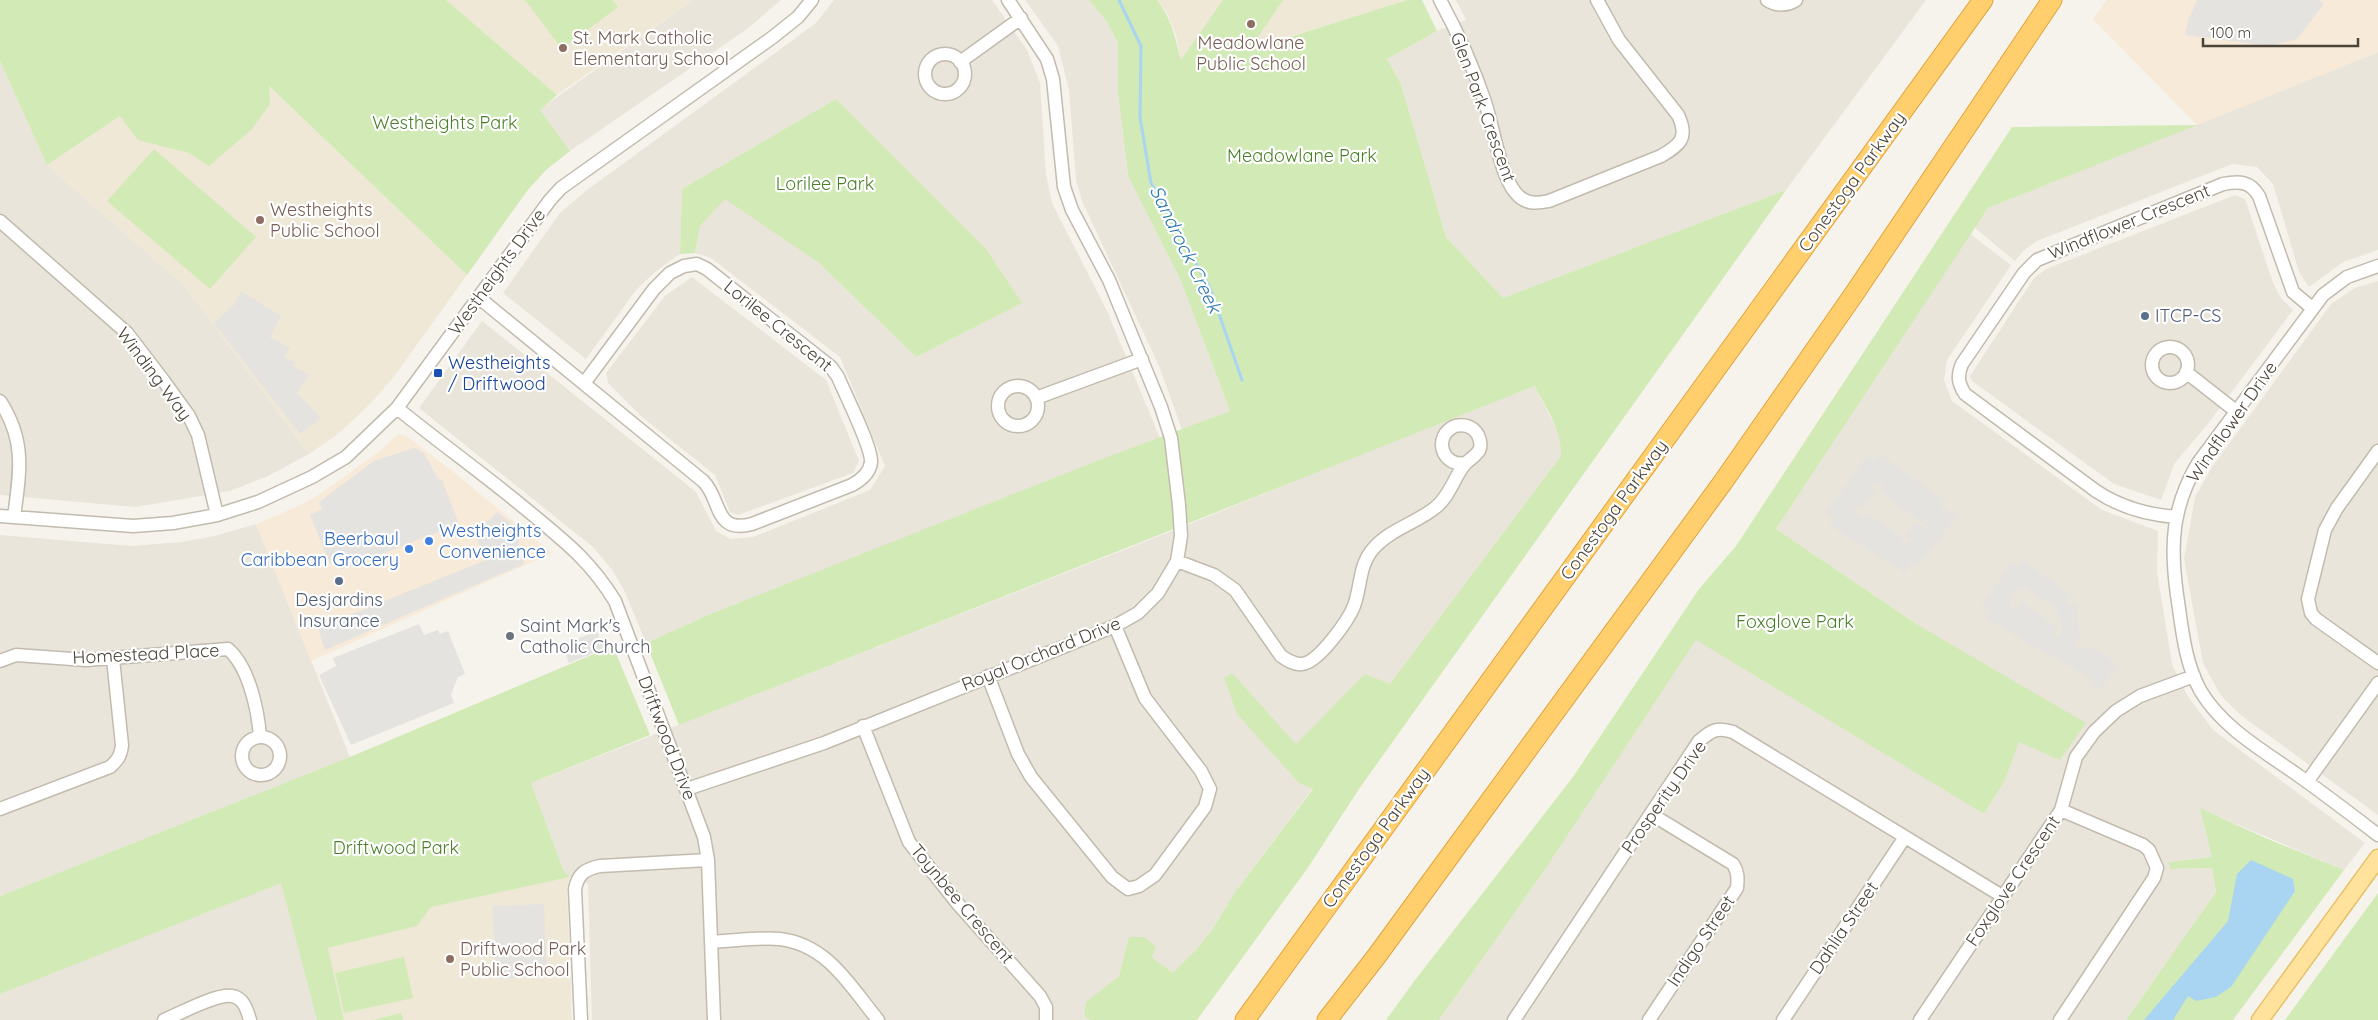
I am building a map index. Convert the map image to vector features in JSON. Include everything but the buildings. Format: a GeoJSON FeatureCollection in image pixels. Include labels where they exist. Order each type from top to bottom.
{"type":"FeatureCollection","features":[{"type":"Feature","properties":{"kind":"highway","name":"Conestoga Parkway"},"geometry":{"type":"LineString","coordinates":[[1245,1020],[1983,0]]}},
{"type":"Feature","properties":{"kind":"highway"},"geometry":{"type":"LineString","coordinates":[[1327,1020],[1376,957],[1723,482],[1854,294],[2052,0]]}},
{"type":"Feature","properties":{"kind":"main road"},"geometry":{"type":"LineString","coordinates":[[2260,1020],[2378,858]]}},
{"type":"Feature","properties":{"kind":"street","name":"Westheights Drive"},"geometry":{"type":"LineString","coordinates":[[0,516],[133,526],[172,523],[217,515],[258,502],[288,489],[346,457],[397,408],[550,200],[561,188],[773,37],[798,17],[812,0]]}},
{"type":"Feature","properties":{"kind":"street","name":"Royal Orchard Drive"},"geometry":{"type":"LineString","coordinates":[[687,788],[824,743],[1115,626],[1138,613],[1158,593],[1177,561],[1181,536],[1180,505],[1171,438],[1161,407],[1109,280],[1072,210],[1064,187],[1053,79],[1047,59],[1008,0]]}},
{"type":"Feature","properties":{"kind":"street","name":"Glen Park Crescent"},"geometry":{"type":"LineString","coordinates":[[1440,0],[1466,50],[1485,101],[1508,182],[1523,200],[1536,204],[1548,202],[1660,156],[1677,147],[1683,137],[1683,125],[1678,115],[1619,40],[1598,0]]}},
{"type":"Feature","properties":{"kind":"street"},"geometry":{"type":"LineString","coordinates":[[1767,0],[1773,4],[1792,4],[1796,0]]}},
{"type":"Feature","properties":{"kind":"street"},"geometry":{"type":"LineString","coordinates":[[960,62],[1021,18]]}},
{"type":"Feature","properties":{"kind":"street","name":"Windflower Crescent"},"geometry":{"type":"LineString","coordinates":[[2177,517],[2159,516],[2115,503],[2096,491],[1965,394],[1958,380],[1962,364],[2024,273],[2038,260],[2214,188],[2237,182],[2246,183],[2255,189],[2293,292],[2312,308]]}},
{"type":"Feature","properties":{"kind":"street","name":"Winding Way"},"geometry":{"type":"LineString","coordinates":[[0,221],[127,333],[163,380],[189,416],[198,435],[217,515]]}},
{"type":"Feature","properties":{"kind":"street","name":"Lorilee Crescent"},"geometry":{"type":"LineString","coordinates":[[478,297],[584,382],[708,486],[721,516],[730,525],[737,527],[752,524],[852,485],[862,480],[869,468],[870,453],[838,377],[831,367],[707,269],[697,264],[684,266],[670,274],[654,289],[584,382]]}},
{"type":"Feature","properties":{"kind":"street","name":"Windflower Drive"},"geometry":{"type":"LineString","coordinates":[[2378,266],[2347,277],[2323,295],[2190,478],[2177,517],[2172,560],[2184,643],[2194,676],[2211,705],[2224,720],[2378,835]]}},
{"type":"Feature","properties":{"kind":"street"},"geometry":{"type":"LineString","coordinates":[[1036,398],[1142,359]]}},
{"type":"Feature","properties":{"kind":"street"},"geometry":{"type":"LineString","coordinates":[[2186,372],[2237,412]]}},
{"type":"Feature","properties":{"kind":"street"},"geometry":{"type":"LineString","coordinates":[[0,401],[15,428],[20,452],[14,517]]}},
{"type":"Feature","properties":{"kind":"street","name":"Driftwood Drive"},"geometry":{"type":"LineString","coordinates":[[397,408],[493,482],[575,550],[600,576],[615,601],[704,837],[708,860],[714,1020]]}},
{"type":"Feature","properties":{"kind":"street"},"geometry":{"type":"LineString","coordinates":[[2378,451],[2328,522],[2308,599],[2311,613],[2316,619],[2378,663]]}},
{"type":"Feature","properties":{"kind":"street"},"geometry":{"type":"LineString","coordinates":[[1177,561],[1214,574],[1234,590],[1281,656],[1301,664],[1312,661],[1320,654],[1351,612],[1362,569],[1374,548],[1387,536],[1424,516],[1438,505],[1466,463]]}},
{"type":"Feature","properties":{"kind":"street"},"geometry":{"type":"LineString","coordinates":[[988,676],[1018,754],[1031,777],[1112,877],[1128,889],[1139,886],[1155,875],[1205,808],[1210,789],[1201,771],[1145,698],[1115,626]]}},
{"type":"Feature","properties":{"kind":"street","name":"Homestead Place"},"geometry":{"type":"LineString","coordinates":[[0,661],[16,655],[86,660],[228,649],[240,663],[258,711],[260,737]]}},
{"type":"Feature","properties":{"kind":"street"},"geometry":{"type":"LineString","coordinates":[[0,809],[110,767],[116,762],[121,755],[122,745],[112,659]]}},
{"type":"Feature","properties":{"kind":"street","name":"Foxglove Crescent"},"geometry":{"type":"LineString","coordinates":[[1920,1020],[2061,810],[2076,756],[2106,720],[2120,708],[2140,696],[2194,676]]}},
{"type":"Feature","properties":{"kind":"street"},"geometry":{"type":"LineString","coordinates":[[2307,782],[2378,683]]}},
{"type":"Feature","properties":{"kind":"street","name":"Toynbee Crescent"},"geometry":{"type":"LineString","coordinates":[[863,726],[909,842],[958,904],[1040,996],[1046,1008],[1046,1020]]}},
{"type":"Feature","properties":{"kind":"street","name":"Prosperity Drive"},"geometry":{"type":"LineString","coordinates":[[1514,1020],[1699,741],[1710,732],[1721,729],[1733,732],[2002,896]]}},
{"type":"Feature","properties":{"kind":"street"},"geometry":{"type":"LineString","coordinates":[[2060,1020],[2154,878],[2157,868],[2149,850],[2143,845],[2061,810]]}},
{"type":"Feature","properties":{"kind":"street","name":"Indigo Street"},"geometry":{"type":"LineString","coordinates":[[1648,1020],[1736,888],[1738,878],[1733,864],[1651,814]]}},
{"type":"Feature","properties":{"kind":"street","name":"Dahlia Street"},"geometry":{"type":"LineString","coordinates":[[1783,1020],[1905,837]]}},
{"type":"Feature","properties":{"kind":"street"},"geometry":{"type":"LineString","coordinates":[[581,1020],[575,890],[578,878],[587,868],[600,866],[708,860]]}},
{"type":"Feature","properties":{"kind":"street"},"geometry":{"type":"LineString","coordinates":[[711,942],[779,939],[798,942],[813,948],[831,962],[878,1020]]}},
{"type":"Feature","properties":{"kind":"street"},"geometry":{"type":"LineString","coordinates":[[164,1020],[221,997],[232,996],[245,1005],[250,1020]]}},
{"type":"Feature","properties":{"kind":"shaded area","name":"St. Mark Catholic Elementary School"},"geometry":{"type":"Polygon","coordinates":[[[446,0],[693,0],[557,95],[446,0]]]}},
{"type":"Feature","properties":{"kind":"shaded area"},"geometry":{"type":"Polygon","coordinates":[[[693,0],[781,0],[747,29],[570,151],[539,110],[693,0]]]}},
{"type":"Feature","properties":{"kind":"shaded area"},"geometry":{"type":"Polygon","coordinates":[[[834,0],[992,0],[1027,50],[1040,83],[1046,174],[1052,203],[1107,311],[1160,438],[708,615],[646,643],[625,592],[613,571],[593,547],[419,408],[482,321],[696,492],[716,531],[730,539],[753,537],[870,490],[885,466],[840,357],[711,258],[695,253],[700,226],[725,198],[819,263],[916,357],[1021,303],[986,249],[836,99],[682,189],[680,254],[656,271],[636,290],[586,359],[503,293],[560,213],[587,190],[816,23],[834,0]]]}},
{"type":"Feature","properties":{"kind":"shaded area"},"geometry":{"type":"Polygon","coordinates":[[[1025,0],[1089,0],[1107,22],[1118,43],[1118,92],[1128,176],[1181,281],[1230,411],[1182,430],[1159,366],[1082,201],[1076,180],[1069,90],[1058,46],[1025,0]]]}},
{"type":"Feature","properties":{"kind":"shaded area","name":"Meadowlane Public School"},"geometry":{"type":"Polygon","coordinates":[[[1157,0],[1407,0],[1183,70],[1176,35],[1167,13],[1157,0]]]}},
{"type":"Feature","properties":{"kind":"shaded area"},"geometry":{"type":"Polygon","coordinates":[[[1456,0],[1926,0],[1786,190],[1503,298],[1446,237],[1401,84],[1387,59],[1439,30],[1466,20],[1456,0]]]}},
{"type":"Feature","properties":{"kind":"shaded area"},"geometry":{"type":"Polygon","coordinates":[[[2106,0],[2378,0],[2378,52],[2197,125],[2093,19],[2106,0]]]}},
{"type":"Feature","properties":{"kind":"shaded area"},"geometry":{"type":"Polygon","coordinates":[[[2197,0],[2318,0],[2324,4],[2297,39],[2270,46],[2185,35],[2188,20],[2197,0]]]}},
{"type":"Feature","properties":{"kind":"shaded area"},"geometry":{"type":"Polygon","coordinates":[[[2378,52],[2378,250],[2343,262],[2309,287],[2299,272],[2273,184],[2257,167],[2232,164],[2037,241],[2023,251],[2015,261],[1975,228],[1988,208],[2378,52]]]}},
{"type":"Feature","properties":{"kind":"shaded area"},"geometry":{"type":"Polygon","coordinates":[[[0,61],[47,165],[184,285],[309,454],[268,476],[230,491],[135,507],[0,495],[0,61]]]}},
{"type":"Feature","properties":{"kind":"shaded area","name":"Westheights Public School"},"geometry":{"type":"Polygon","coordinates":[[[252,70],[467,275],[393,378],[367,407],[337,435],[309,454],[184,285],[47,165],[120,116],[252,70]]]}},
{"type":"Feature","properties":{"kind":"shaded area"},"geometry":{"type":"Polygon","coordinates":[[[2235,195],[2245,199],[2273,283],[2281,298],[2293,310],[2207,425],[2174,464],[2161,500],[2114,484],[1972,381],[1970,376],[2034,278],[2046,269],[2235,195]]]}},
{"type":"Feature","properties":{"kind":"shaded area"},"geometry":{"type":"Polygon","coordinates":[[[1970,234],[2011,265],[1947,360],[1944,380],[1952,401],[2102,510],[2158,531],[2157,572],[2172,664],[2187,695],[2213,730],[2365,843],[2344,870],[2201,809],[2212,857],[2169,862],[2170,869],[2212,868],[2216,892],[2126,1020],[1439,1020],[1542,874],[1696,639],[1984,814],[2005,780],[2019,741],[1918,625],[1776,529],[1970,234]]]}},
{"type":"Feature","properties":{"kind":"shaded area"},"geometry":{"type":"Polygon","coordinates":[[[692,277],[826,380],[859,461],[853,473],[738,515],[730,512],[715,475],[642,417],[608,383],[606,373],[665,296],[692,277]]]}},
{"type":"Feature","properties":{"kind":"shaded area"},"geometry":{"type":"Polygon","coordinates":[[[2378,281],[2378,815],[2242,716],[2221,696],[2203,663],[2184,559],[2195,497],[2212,467],[2331,304],[2355,288],[2378,281]]]}},
{"type":"Feature","properties":{"kind":"shaded area"},"geometry":{"type":"Polygon","coordinates":[[[241,291],[281,316],[270,337],[290,348],[285,357],[295,363],[293,366],[309,375],[297,393],[321,418],[300,434],[214,323],[233,306],[241,291]]]}},
{"type":"Feature","properties":{"kind":"shaded area"},"geometry":{"type":"Polygon","coordinates":[[[1535,386],[1558,433],[1562,446],[1561,456],[1235,892],[1212,930],[1176,975],[1152,957],[1156,947],[1129,937],[1119,976],[1086,1003],[1084,1016],[1090,1020],[592,1020],[588,884],[570,877],[563,869],[531,783],[1192,523],[1455,416],[1535,386]]]}},
{"type":"Feature","properties":{"kind":"shaded area"},"geometry":{"type":"Polygon","coordinates":[[[398,434],[405,435],[456,474],[552,553],[311,661],[256,524],[317,496],[381,450],[398,434]]]}},
{"type":"Feature","properties":{"kind":"shaded area"},"geometry":{"type":"Polygon","coordinates":[[[415,448],[424,453],[438,479],[442,480],[459,524],[341,570],[337,561],[330,564],[310,515],[322,509],[319,502],[374,461],[415,448]]]}},
{"type":"Feature","properties":{"kind":"shaded area"},"geometry":{"type":"Polygon","coordinates":[[[1879,453],[1943,500],[1940,505],[1957,516],[1918,566],[1912,563],[1905,573],[1829,525],[1834,518],[1826,513],[1866,456],[1875,461],[1879,453]],[[1874,483],[1871,487],[1876,491],[1863,508],[1858,504],[1855,508],[1856,513],[1863,518],[1867,514],[1904,538],[1901,543],[1909,542],[1911,540],[1905,536],[1916,522],[1922,527],[1930,517],[1928,516],[1922,523],[1880,491],[1883,485],[1874,483]]]}},
{"type":"Feature","properties":{"kind":"shaded area"},"geometry":{"type":"Polygon","coordinates":[[[497,512],[524,533],[518,541],[524,564],[325,650],[318,628],[486,560],[473,529],[491,519],[497,512]]]}},
{"type":"Feature","properties":{"kind":"shaded area"},"geometry":{"type":"Polygon","coordinates":[[[256,524],[350,757],[0,896],[0,535],[131,546],[181,542],[215,536],[256,524]]]}},
{"type":"Feature","properties":{"kind":"shaded area"},"geometry":{"type":"Polygon","coordinates":[[[2023,560],[2071,594],[2067,601],[2069,605],[2076,601],[2080,638],[2074,641],[2080,651],[2086,645],[2110,658],[2116,666],[2104,687],[2098,691],[2090,678],[1983,617],[1988,610],[1981,605],[2012,563],[2018,567],[2023,560]],[[2026,588],[2020,589],[2011,595],[2010,607],[2016,610],[2022,602],[2058,628],[2053,635],[2059,637],[2061,633],[2059,615],[2055,608],[2026,588]]]}},
{"type":"Feature","properties":{"kind":"shaded area"},"geometry":{"type":"Polygon","coordinates":[[[419,624],[424,635],[438,630],[440,634],[448,631],[465,674],[458,677],[451,695],[454,703],[351,745],[319,675],[336,666],[333,658],[419,624]]]}},
{"type":"Feature","properties":{"kind":"shaded area"},"geometry":{"type":"Polygon","coordinates":[[[597,631],[604,649],[569,663],[562,645],[597,631]]]}},
{"type":"Feature","properties":{"kind":"shaded area","name":"Driftwood Park Public School"},"geometry":{"type":"Polygon","coordinates":[[[570,877],[567,888],[572,1020],[344,1020],[328,948],[417,926],[430,907],[570,877]]]}},
{"type":"Feature","properties":{"kind":"shaded area"},"geometry":{"type":"Polygon","coordinates":[[[281,882],[317,1020],[0,1020],[0,994],[281,882]]]}},
{"type":"Feature","properties":{"kind":"shaded area"},"geometry":{"type":"Polygon","coordinates":[[[544,904],[547,977],[495,979],[493,906],[544,904]]]}},
{"type":"Feature","properties":{"kind":"green space","name":"Westheights Park"},"geometry":{"type":"Polygon","coordinates":[[[0,0],[446,0],[557,95],[540,110],[570,151],[546,170],[527,191],[467,275],[269,86],[270,104],[251,130],[209,166],[189,153],[138,140],[120,116],[47,165],[0,61],[0,0]]]}},
{"type":"Feature","properties":{"kind":"green space"},"geometry":{"type":"Polygon","coordinates":[[[525,0],[612,0],[618,7],[562,49],[525,0]]]}},
{"type":"Feature","properties":{"kind":"green space","name":"Meadowlane Park"},"geometry":{"type":"Polygon","coordinates":[[[1089,0],[1157,0],[1170,22],[1181,60],[1223,0],[1283,0],[1249,50],[1407,0],[1422,0],[1437,31],[1387,59],[1401,84],[1446,237],[1503,298],[1786,190],[1359,789],[1307,869],[1197,1020],[1090,1020],[1084,1016],[1086,1002],[1119,976],[1129,937],[1144,937],[1156,947],[1152,957],[1173,973],[1196,950],[1212,930],[1235,892],[1313,789],[1299,783],[1237,714],[1224,678],[1232,673],[1296,744],[1365,674],[1390,684],[1561,456],[1561,447],[1556,429],[1535,386],[679,725],[646,643],[708,615],[1094,462],[1230,411],[1181,281],[1128,176],[1118,92],[1118,43],[1107,22],[1089,0]]]}},
{"type":"Feature","properties":{"kind":"green space","name":"Lorilee Park"},"geometry":{"type":"Polygon","coordinates":[[[836,99],[986,249],[1022,303],[916,357],[819,263],[725,199],[700,226],[695,253],[680,254],[682,189],[836,99]]]}},
{"type":"Feature","properties":{"kind":"green space","name":"Foxglove Park"},"geometry":{"type":"Polygon","coordinates":[[[2197,125],[1988,208],[1776,529],[1918,625],[2086,723],[2060,760],[2019,742],[2005,780],[1984,814],[1696,640],[1542,874],[1439,1020],[1386,1020],[1573,777],[1699,589],[1736,546],[2012,127],[2197,125]]]}},
{"type":"Feature","properties":{"kind":"green space"},"geometry":{"type":"Polygon","coordinates":[[[154,149],[256,237],[210,289],[107,201],[154,149]]]}},
{"type":"Feature","properties":{"kind":"green space","name":"Driftwood Park"},"geometry":{"type":"Polygon","coordinates":[[[613,646],[650,735],[531,783],[563,869],[570,877],[431,907],[417,926],[328,948],[344,1020],[317,1020],[281,883],[0,994],[0,896],[350,757],[613,646]]]}},
{"type":"Feature","properties":{"kind":"green space"},"geometry":{"type":"Polygon","coordinates":[[[2200,808],[2263,837],[2344,870],[2233,1020],[2126,1020],[2216,892],[2212,868],[2170,869],[2169,862],[2212,857],[2200,808]]]}},
{"type":"Feature","properties":{"kind":"green space"},"geometry":{"type":"Polygon","coordinates":[[[2378,893],[2378,1020],[2285,1020],[2378,893]]]}},
{"type":"Feature","properties":{"kind":"green space"},"geometry":{"type":"Polygon","coordinates":[[[404,957],[413,998],[344,1013],[335,973],[404,957]]]}},
{"type":"Feature","properties":{"kind":"green space"},"geometry":{"type":"Polygon","coordinates":[[[401,1013],[403,1020],[373,1020],[401,1013]]]}},
{"type":"Feature","properties":{"kind":"water"},"geometry":{"type":"Polygon","coordinates":[[[2251,860],[2293,879],[2295,891],[2231,987],[2216,997],[2196,1001],[2188,996],[2173,1020],[2144,1020],[2228,921],[2237,874],[2251,860]]]}},
{"type":"Feature","properties":{"kind":"waterway","name":"Sandrock Creek"},"geometry":{"type":"LineString","coordinates":[[1119,0],[1141,46],[1140,117],[1151,183],[1210,288],[1242,380]]}},
{"type":"Feature","properties":{"kind":"place","name":"Meadowlane Public School"},"geometry":{"type":"Point","coordinates":[1251,24]}},
{"type":"Feature","properties":{"kind":"place","name":"St. Mark Catholic Elementary School"},"geometry":{"type":"Point","coordinates":[563,48]}},
{"type":"Feature","properties":{"kind":"place","name":"Westheights Public School"},"geometry":{"type":"Point","coordinates":[260,220]}},
{"type":"Feature","properties":{"kind":"place","name":"ITCP-CS"},"geometry":{"type":"Point","coordinates":[2145,316]}},
{"type":"Feature","properties":{"kind":"place","name":"Westheights / Driftwood"},"geometry":{"type":"Point","coordinates":[438,373]}},
{"type":"Feature","properties":{"kind":"place","name":"Westheights Convenience"},"geometry":{"type":"Point","coordinates":[429,541]}},
{"type":"Feature","properties":{"kind":"place","name":"Beerbaul Caribbean Grocery"},"geometry":{"type":"Point","coordinates":[409,549]}},
{"type":"Feature","properties":{"kind":"place","name":"Desjardins Insurance"},"geometry":{"type":"Point","coordinates":[339,581]}},
{"type":"Feature","properties":{"kind":"place","name":"Saint Mark's Catholic Church"},"geometry":{"type":"Point","coordinates":[510,636]}},
{"type":"Feature","properties":{"kind":"place","name":"Driftwood Park Public School"},"geometry":{"type":"Point","coordinates":[450,959]}}]}
